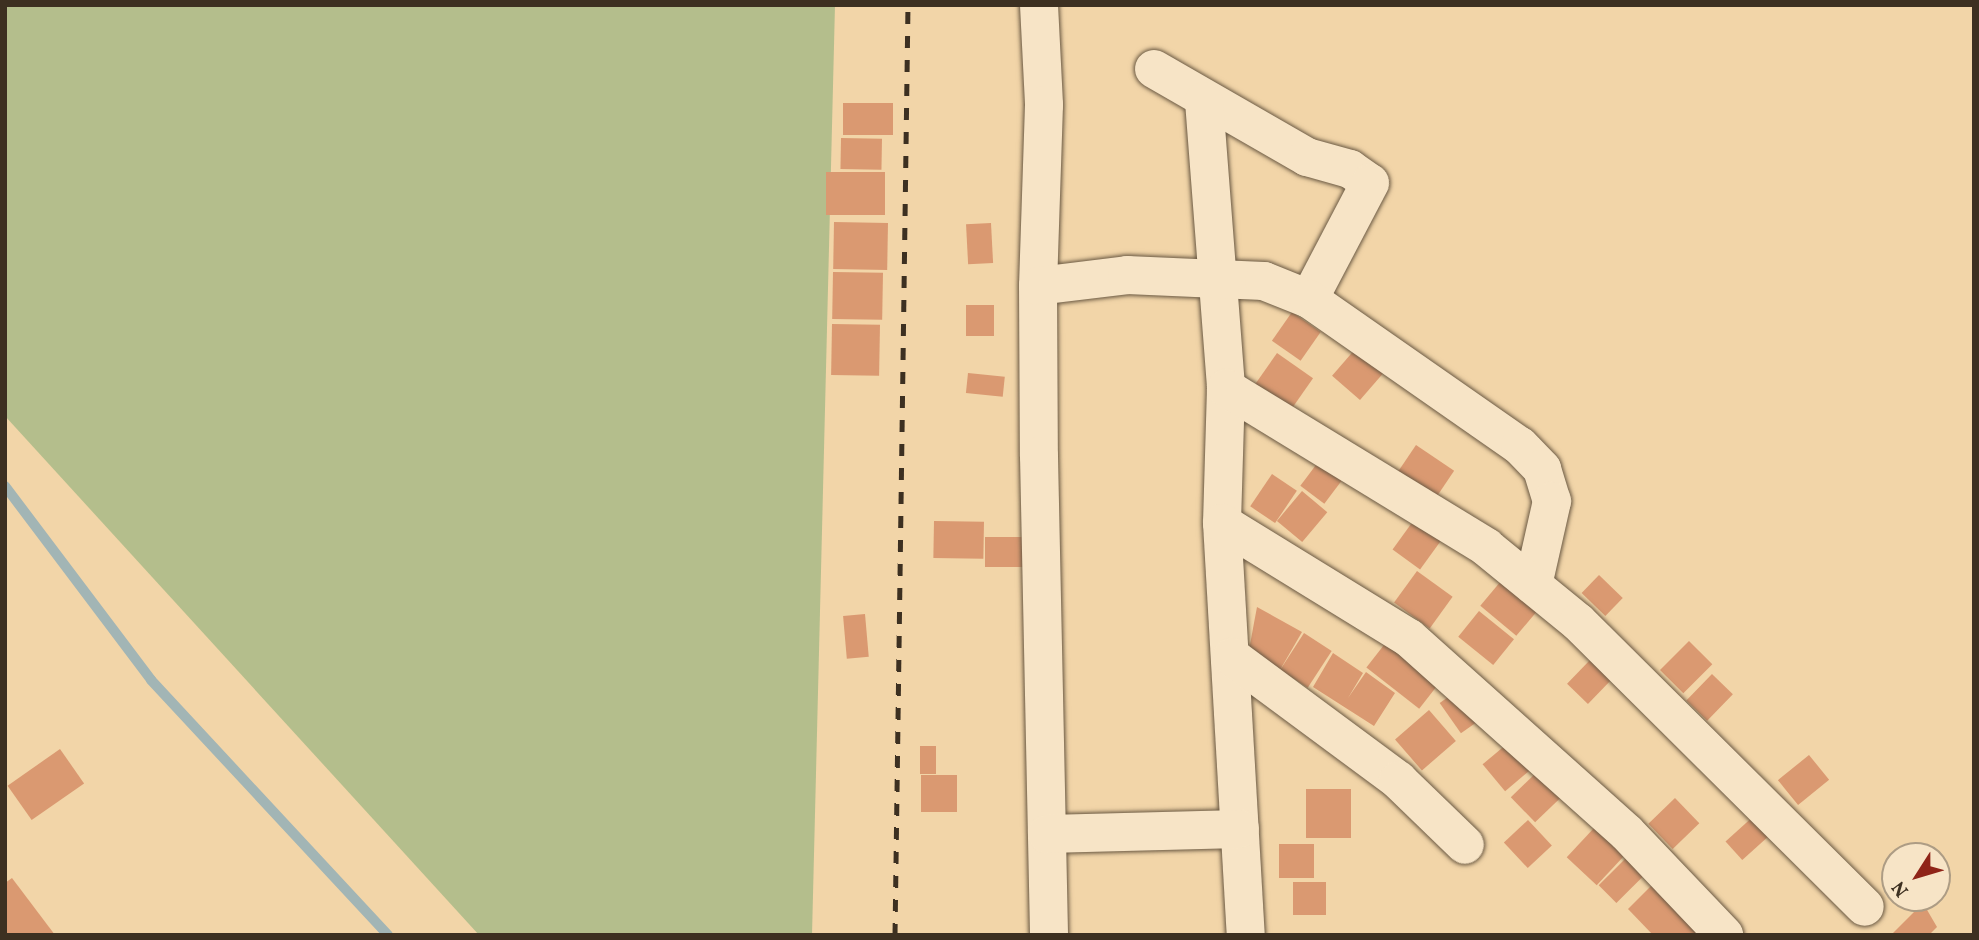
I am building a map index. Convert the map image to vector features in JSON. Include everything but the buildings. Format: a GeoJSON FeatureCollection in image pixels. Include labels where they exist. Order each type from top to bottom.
{"type":"FeatureCollection","features":[{"type":"Feature","properties":{"kind":"street"},"geometry":{"type":"LineString","coordinates":[[1039,5],[1044,105],[1038,286],[1049,935]]}},
{"type":"Feature","properties":{"kind":"street"},"geometry":{"type":"LineString","coordinates":[[1154,69],[1204,101],[1307,158],[1350,169],[1370,183],[1309,299]]}},
{"type":"Feature","properties":{"kind":"street"},"geometry":{"type":"LineString","coordinates":[[1204,101],[1226,388],[1222,523],[1232,657],[1246,935]]}},
{"type":"Feature","properties":{"kind":"street"},"geometry":{"type":"LineString","coordinates":[[1038,286],[1127,275],[1219,283],[1264,281],[1309,299],[1520,446],[1542,469],[1552,501],[1533,585]]}},
{"type":"Feature","properties":{"kind":"street"},"geometry":{"type":"LineString","coordinates":[[1226,388],[1486,547],[1533,585],[1578,622],[1865,907]]}},
{"type":"Feature","properties":{"kind":"street"},"geometry":{"type":"LineString","coordinates":[[1222,523],[1409,638],[1627,833],[1724,935]]}},
{"type":"Feature","properties":{"kind":"street"},"geometry":{"type":"LineString","coordinates":[[1232,657],[1398,780],[1465,845]]}},
{"type":"Feature","properties":{"kind":"street"},"geometry":{"type":"LineString","coordinates":[[1047,834],[1240,829]]}},
{"type":"Feature","properties":{"kind":"green space"},"geometry":{"type":"Polygon","coordinates":[[[5,5],[835,5],[812,935],[479,935],[5,416],[5,5]]]}},
{"type":"Feature","properties":{"kind":"waterway"},"geometry":{"type":"LineString","coordinates":[[5,486],[151,680],[388,935]]}},
{"type":"Feature","properties":{"kind":"railway"},"geometry":{"type":"LineString","coordinates":[[895,935],[908,5]]}}]}
